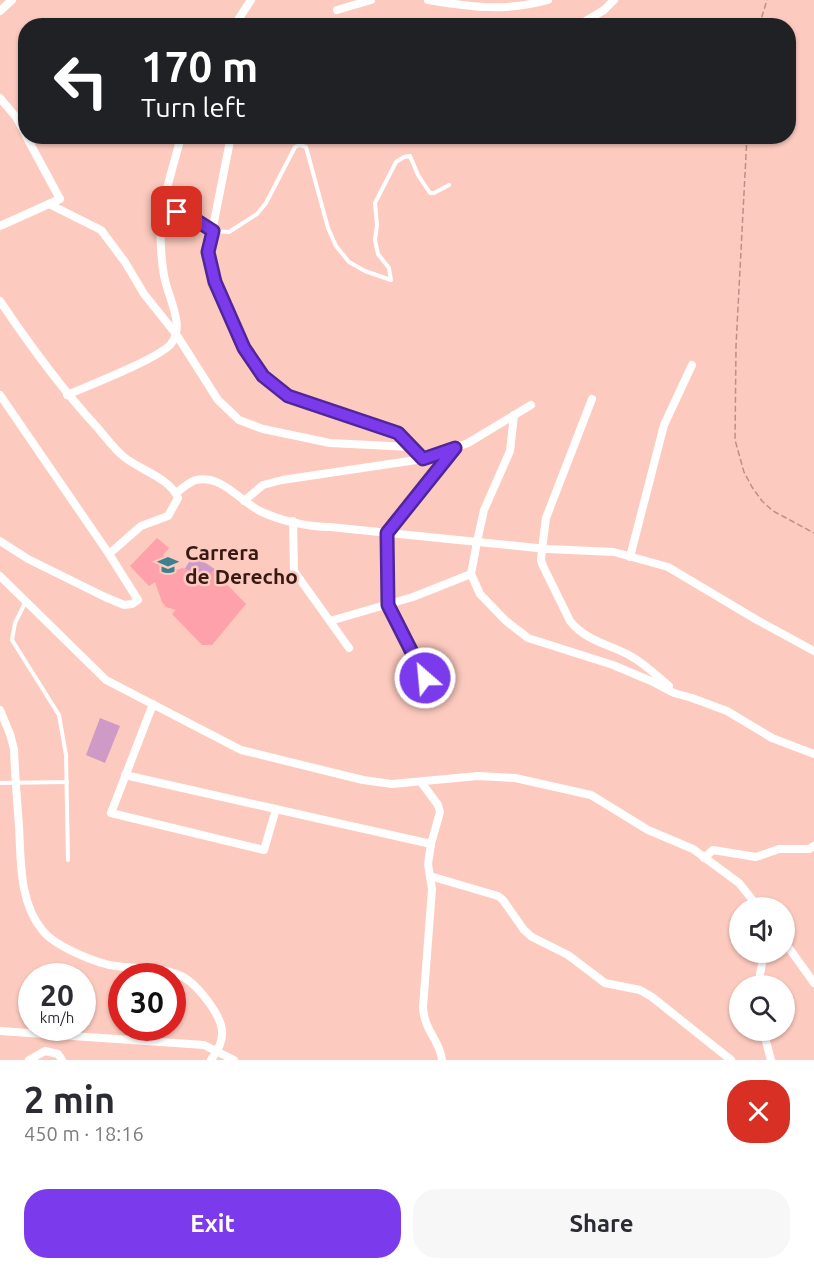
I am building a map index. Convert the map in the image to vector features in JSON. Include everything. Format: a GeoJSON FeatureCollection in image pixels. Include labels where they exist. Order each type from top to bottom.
{"type":"FeatureCollection","features":[{"type":"Feature","properties":{"kind":"street"},"geometry":{"type":"LineString","coordinates":[[0,11],[12,0]]}},
{"type":"Feature","properties":{"kind":"street"},"geometry":{"type":"LineString","coordinates":[[239,18],[251,0]]}},
{"type":"Feature","properties":{"kind":"street"},"geometry":{"type":"LineString","coordinates":[[337,10],[371,0]]}},
{"type":"Feature","properties":{"kind":"street"},"geometry":{"type":"LineString","coordinates":[[428,0],[476,8],[523,7],[548,0]]}},
{"type":"Feature","properties":{"kind":"street"},"geometry":{"type":"LineString","coordinates":[[591,18],[604,10],[614,0]]}},
{"type":"Feature","properties":{"kind":"street"},"geometry":{"type":"LineString","coordinates":[[0,98],[18,121]]}},
{"type":"Feature","properties":{"kind":"street"},"geometry":{"type":"LineString","coordinates":[[0,226],[60,199],[30,144]]}},
{"type":"Feature","properties":{"kind":"street"},"geometry":{"type":"LineString","coordinates":[[67,395],[156,355],[170,345],[176,334],[175,318],[162,263],[163,209],[179,144]]}},
{"type":"Feature","properties":{"kind":"street"},"geometry":{"type":"LineString","coordinates":[[229,144],[208,252],[215,282],[244,348],[263,376],[288,396],[398,433],[423,459]]}},
{"type":"Feature","properties":{"kind":"street"},"geometry":{"type":"LineString","coordinates":[[49,204],[101,230],[125,262],[144,294],[176,334],[218,400],[239,420],[263,429],[330,443],[411,447]]}},
{"type":"Feature","properties":{"kind":"street"},"geometry":{"type":"LineString","coordinates":[[0,301],[67,395],[123,456],[164,482],[176,493],[178,498],[168,516],[141,526],[109,554]]}},
{"type":"Feature","properties":{"kind":"street"},"geometry":{"type":"LineString","coordinates":[[630,557],[664,425],[692,365]]}},
{"type":"Feature","properties":{"kind":"street"},"geometry":{"type":"LineString","coordinates":[[0,395],[138,600],[132,604],[124,604],[105,597],[28,559],[0,540]]}},
{"type":"Feature","properties":{"kind":"street"},"geometry":{"type":"LineString","coordinates":[[592,399],[546,518],[541,560],[576,629],[585,636],[628,654],[643,663],[678,694]]}},
{"type":"Feature","properties":{"kind":"street"},"geometry":{"type":"LineString","coordinates":[[244,501],[263,485],[282,480],[423,459],[468,443],[531,405]]}},
{"type":"Feature","properties":{"kind":"street"},"geometry":{"type":"LineString","coordinates":[[514,416],[510,451],[484,510],[477,542],[471,574],[480,594],[506,621],[528,638],[613,665],[678,694],[727,711],[772,738],[814,754]]}},
{"type":"Feature","properties":{"kind":"street"},"geometry":{"type":"LineString","coordinates":[[425,678],[388,605],[387,533],[455,448]]}},
{"type":"Feature","properties":{"kind":"street"},"geometry":{"type":"LineString","coordinates":[[176,493],[195,480],[209,481],[221,483],[262,513],[310,527],[330,527],[542,549],[614,552],[668,567],[814,651]]}},
{"type":"Feature","properties":{"kind":"street"},"geometry":{"type":"LineString","coordinates":[[293,521],[294,571],[350,648]]}},
{"type":"Feature","properties":{"kind":"street"},"geometry":{"type":"LineString","coordinates":[[330,621],[388,605],[471,574]]}},
{"type":"Feature","properties":{"kind":"street"},"geometry":{"type":"LineString","coordinates":[[0,576],[106,680],[241,750],[363,780],[392,784],[478,776],[506,778],[591,795],[648,830],[693,849],[739,883],[750,897]]}},
{"type":"Feature","properties":{"kind":"street"},"geometry":{"type":"LineString","coordinates":[[153,704],[111,813],[264,850],[276,809]]}},
{"type":"Feature","properties":{"kind":"street"},"geometry":{"type":"LineString","coordinates":[[0,710],[10,734],[16,783],[22,876],[28,906],[42,931],[53,941],[106,964],[167,971],[181,975],[195,985],[202,992],[222,1028],[221,1042],[211,1060]]}},
{"type":"Feature","properties":{"kind":"street"},"geometry":{"type":"LineString","coordinates":[[125,775],[431,844]]}},
{"type":"Feature","properties":{"kind":"street"},"geometry":{"type":"LineString","coordinates":[[421,782],[440,812],[428,864],[432,889],[424,1018],[425,1025],[439,1048],[442,1060]]}},
{"type":"Feature","properties":{"kind":"street"},"geometry":{"type":"LineString","coordinates":[[704,858],[713,850],[756,857],[779,849],[809,849],[814,846]]}},
{"type":"Feature","properties":{"kind":"street"},"geometry":{"type":"LineString","coordinates":[[430,876],[498,896],[532,937],[567,955],[605,983],[640,990],[652,997],[731,1060]]}},
{"type":"Feature","properties":{"kind":"street"},"geometry":{"type":"LineString","coordinates":[[795,956],[814,983]]}},
{"type":"Feature","properties":{"kind":"street"},"geometry":{"type":"LineString","coordinates":[[0,1031],[204,1045],[234,1060]]}},
{"type":"Feature","properties":{"kind":"street"},"geometry":{"type":"LineString","coordinates":[[766,1041],[771,1060]]}},
{"type":"Feature","properties":{"kind":"street"},"geometry":{"type":"LineString","coordinates":[[29,1060],[45,1051],[58,1054],[62,1060]]}},
{"type":"Feature","properties":{"kind":"lane"},"geometry":{"type":"LineString","coordinates":[[163,209],[191,217],[213,231],[229,232],[257,214],[266,203],[295,147],[300,145],[306,147],[309,154],[328,228],[336,246],[349,262],[365,272],[390,280],[389,268],[378,254],[375,240],[377,225],[375,203],[396,162],[410,156],[418,175],[430,193],[449,185]]}},
{"type":"Feature","properties":{"kind":"lane"},"geometry":{"type":"LineString","coordinates":[[26,603],[15,624],[12,640],[59,715],[66,755],[68,860]]}},
{"type":"Feature","properties":{"kind":"lane"},"geometry":{"type":"LineString","coordinates":[[0,783],[67,782]]}},
{"type":"Feature","properties":{"kind":"path"},"geometry":{"type":"LineString","coordinates":[[761,18],[767,0]]}},
{"type":"Feature","properties":{"kind":"path"},"geometry":{"type":"LineString","coordinates":[[747,144],[735,346],[735,440],[744,472],[762,501],[774,511],[814,533]]}},
{"type":"Feature","properties":{"kind":"shaded area"},"geometry":{"type":"Polygon","coordinates":[[[194,555],[216,570],[192,606],[170,590],[194,555]]]}},
{"type":"Feature","properties":{"kind":"shaded area"},"geometry":{"type":"Polygon","coordinates":[[[100,718],[120,726],[105,763],[86,755],[100,718]]]}},
{"type":"Feature","properties":{"kind":"building"},"geometry":{"type":"Polygon","coordinates":[[[157,538],[169,548],[163,555],[177,570],[182,568],[192,571],[200,584],[213,570],[246,604],[212,645],[202,645],[172,614],[176,610],[166,607],[162,602],[155,582],[149,586],[130,566],[157,538]]]}},
{"type":"Feature","properties":{"kind":"place","name":"Carrera de Derecho"},"geometry":{"type":"Point","coordinates":[168,565]}},
{"type":"Feature","properties":{"kind":"route"},"geometry":{"type":"LineString","coordinates":[[177,212],[191,217],[213,231],[208,252],[215,282],[244,348],[263,376],[288,396],[398,433],[423,459],[455,448],[387,533],[388,605],[425,678]]}}]}
